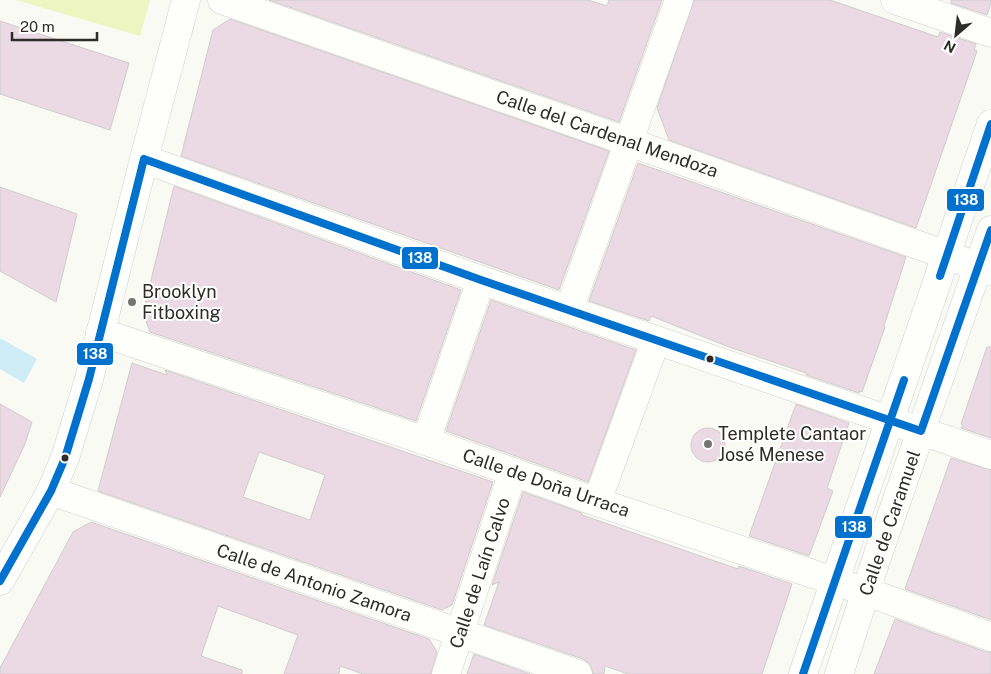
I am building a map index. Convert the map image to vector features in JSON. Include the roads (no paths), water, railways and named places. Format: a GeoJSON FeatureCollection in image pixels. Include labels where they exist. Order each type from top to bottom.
{"type":"FeatureCollection","features":[{"type":"Feature","properties":{"kind":"street"},"geometry":{"type":"LineString","coordinates":[[0,581],[51,491],[65,458],[84,397],[186,0]]}},
{"type":"Feature","properties":{"kind":"street","name":"Calle del Cardenal Mendoza"},"geometry":{"type":"LineString","coordinates":[[222,0],[947,254],[984,269]]}},
{"type":"Feature","properties":{"kind":"street"},"geometry":{"type":"LineString","coordinates":[[569,310],[679,0]]}},
{"type":"Feature","properties":{"kind":"street"},"geometry":{"type":"LineString","coordinates":[[895,0],[991,33]]}},
{"type":"Feature","properties":{"kind":"street","name":"Calle de Caramuel"},"geometry":{"type":"LineString","coordinates":[[804,674],[991,124]]}},
{"type":"Feature","properties":{"kind":"street"},"geometry":{"type":"LineString","coordinates":[[144,159],[481,280],[991,455]]}},
{"type":"Feature","properties":{"kind":"street","name":"Calle de Caramuel"},"geometry":{"type":"LineString","coordinates":[[839,674],[921,431],[984,269],[991,230]]}},
{"type":"Feature","properties":{"kind":"street"},"geometry":{"type":"LineString","coordinates":[[426,441],[481,280]]}},
{"type":"Feature","properties":{"kind":"street","name":"Calle de Doña Urraca"},"geometry":{"type":"LineString","coordinates":[[100,332],[426,441],[597,502],[867,592],[991,637]]}},
{"type":"Feature","properties":{"kind":"street"},"geometry":{"type":"LineString","coordinates":[[597,502],[656,340]]}},
{"type":"Feature","properties":{"kind":"street","name":"Calle de Laín Calvo"},"geometry":{"type":"LineString","coordinates":[[446,674],[513,472]]}},
{"type":"Feature","properties":{"kind":"street","name":"Calle de Antonio Zamora"},"geometry":{"type":"LineString","coordinates":[[51,491],[578,674]]}},
{"type":"Feature","properties":{"kind":"water"},"geometry":{"type":"Polygon","coordinates":[[[0,338],[37,359],[24,383],[0,369],[0,338]]]}},
{"type":"Feature","properties":{"kind":"place","name":"Brooklyn Fitboxing"},"geometry":{"type":"Point","coordinates":[132,302]}},
{"type":"Feature","properties":{"kind":"place","name":"Templete Cantaor José Menese"},"geometry":{"type":"Point","coordinates":[708,444]}}]}
